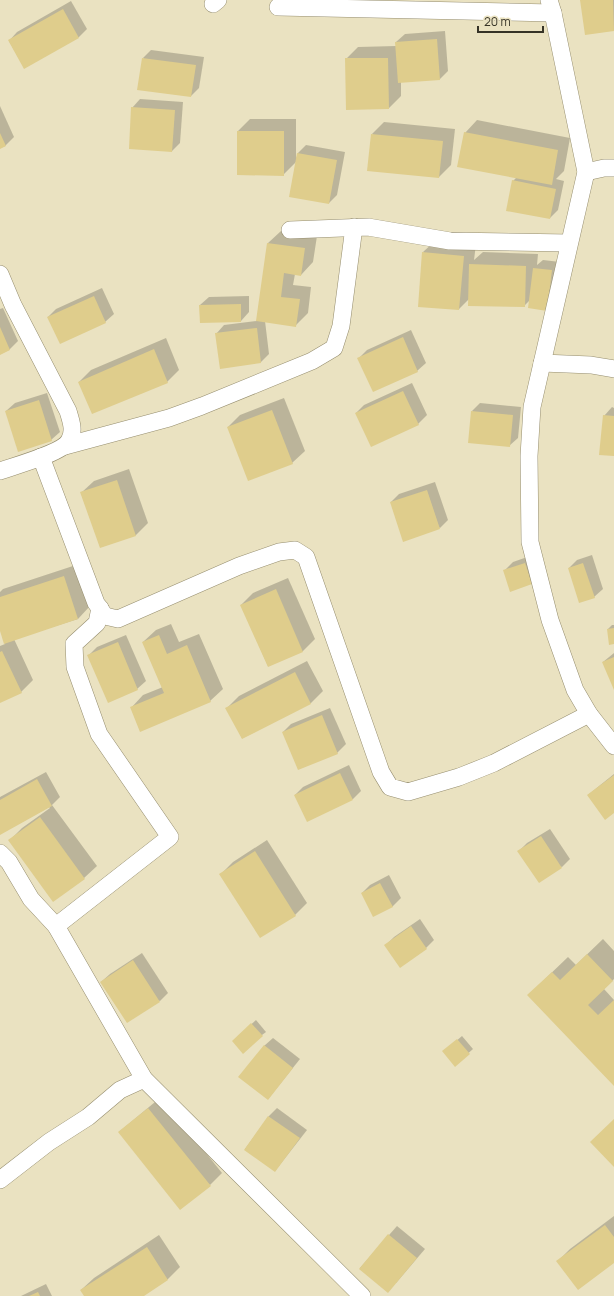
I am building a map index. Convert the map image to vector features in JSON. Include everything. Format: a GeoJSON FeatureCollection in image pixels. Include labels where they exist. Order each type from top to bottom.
{"type":"FeatureCollection","features":[{"type":"Feature","properties":{"kind":"street"},"geometry":{"type":"LineString","coordinates":[[278,7],[551,6],[586,172],[532,407],[529,456],[530,542],[550,620],[575,690],[589,714],[614,746]]}},
{"type":"Feature","properties":{"kind":"street"},"geometry":{"type":"LineString","coordinates":[[586,172],[604,168],[614,168]]}},
{"type":"Feature","properties":{"kind":"street"},"geometry":{"type":"LineString","coordinates":[[0,472],[41,457],[65,446],[169,418],[202,406],[312,361],[334,348],[341,326],[354,227]]}},
{"type":"Feature","properties":{"kind":"street"},"geometry":{"type":"LineString","coordinates":[[290,230],[368,227],[450,241],[569,243]]}},
{"type":"Feature","properties":{"kind":"street"},"geometry":{"type":"LineString","coordinates":[[0,274],[13,305],[68,411],[72,425],[72,434],[65,446]]}},
{"type":"Feature","properties":{"kind":"street"},"geometry":{"type":"LineString","coordinates":[[542,364],[591,365],[614,369]]}},
{"type":"Feature","properties":{"kind":"street"},"geometry":{"type":"LineString","coordinates":[[41,457],[100,608],[105,616],[118,619],[239,566],[279,552],[295,550],[306,558],[381,772],[390,787],[408,792],[458,777],[494,763],[589,714]]}},
{"type":"Feature","properties":{"kind":"street"},"geometry":{"type":"LineString","coordinates":[[56,926],[170,837],[99,734],[75,667],[74,644],[97,623],[100,608]]}},
{"type":"Feature","properties":{"kind":"street"},"geometry":{"type":"LineString","coordinates":[[0,853],[9,862],[31,899],[56,926],[144,1079],[362,1296]]}},
{"type":"Feature","properties":{"kind":"street"},"geometry":{"type":"LineString","coordinates":[[0,1180],[15,1166],[88,1117],[120,1090],[144,1079]]}},
{"type":"Feature","properties":{"kind":"building"},"geometry":{"type":"Polygon","coordinates":[[[580,0],[613,0],[614,31],[585,35],[580,0]]]}},
{"type":"Feature","properties":{"kind":"building"},"geometry":{"type":"Polygon","coordinates":[[[63,9],[79,38],[24,69],[8,40],[63,9]]]}},
{"type":"Feature","properties":{"kind":"building"},"geometry":{"type":"Polygon","coordinates":[[[437,39],[440,80],[398,83],[395,42],[437,39]]]}},
{"type":"Feature","properties":{"kind":"building"},"geometry":{"type":"Polygon","coordinates":[[[142,58],[196,65],[191,97],[137,90],[142,58]]]}},
{"type":"Feature","properties":{"kind":"building"},"geometry":{"type":"Polygon","coordinates":[[[345,58],[388,58],[389,109],[346,110],[345,58]]]}},
{"type":"Feature","properties":{"kind":"building"},"geometry":{"type":"Polygon","coordinates":[[[131,107],[175,110],[172,152],[129,149],[131,107]]]}},
{"type":"Feature","properties":{"kind":"building"},"geometry":{"type":"Polygon","coordinates":[[[237,131],[284,131],[284,176],[237,175],[237,131]]]}},
{"type":"Feature","properties":{"kind":"building"},"geometry":{"type":"Polygon","coordinates":[[[464,132],[558,150],[552,185],[457,167],[464,132]]]}},
{"type":"Feature","properties":{"kind":"building"},"geometry":{"type":"Polygon","coordinates":[[[0,133],[6,146],[0,149],[0,133]]]}},
{"type":"Feature","properties":{"kind":"building"},"geometry":{"type":"Polygon","coordinates":[[[371,134],[443,141],[439,178],[367,171],[371,134]]]}},
{"type":"Feature","properties":{"kind":"building"},"geometry":{"type":"Polygon","coordinates":[[[297,153],[337,160],[329,204],[289,197],[297,153]]]}},
{"type":"Feature","properties":{"kind":"building"},"geometry":{"type":"Polygon","coordinates":[[[512,180],[556,189],[550,219],[506,211],[512,180]]]}},
{"type":"Feature","properties":{"kind":"building"},"geometry":{"type":"Polygon","coordinates":[[[267,243],[305,248],[301,276],[284,273],[281,297],[300,299],[296,327],[256,321],[267,243]]]}},
{"type":"Feature","properties":{"kind":"building"},"geometry":{"type":"Polygon","coordinates":[[[422,252],[464,256],[459,310],[418,307],[422,252]]]}},
{"type":"Feature","properties":{"kind":"building"},"geometry":{"type":"Polygon","coordinates":[[[469,264],[526,266],[525,307],[468,306],[469,264]]]}},
{"type":"Feature","properties":{"kind":"building"},"geometry":{"type":"Polygon","coordinates":[[[533,268],[552,270],[547,311],[528,308],[533,268]]]}},
{"type":"Feature","properties":{"kind":"building"},"geometry":{"type":"Polygon","coordinates":[[[94,296],[106,323],[60,344],[47,317],[94,296]]]}},
{"type":"Feature","properties":{"kind":"building"},"geometry":{"type":"Polygon","coordinates":[[[241,304],[241,322],[200,323],[199,305],[241,304]]]}},
{"type":"Feature","properties":{"kind":"building"},"geometry":{"type":"Polygon","coordinates":[[[0,327],[10,350],[0,355],[0,327]]]}},
{"type":"Feature","properties":{"kind":"building"},"geometry":{"type":"Polygon","coordinates":[[[257,328],[261,363],[220,369],[215,333],[257,328]]]}},
{"type":"Feature","properties":{"kind":"building"},"geometry":{"type":"Polygon","coordinates":[[[403,337],[418,372],[373,392],[357,358],[403,337]]]}},
{"type":"Feature","properties":{"kind":"building"},"geometry":{"type":"Polygon","coordinates":[[[154,349],[168,383],[92,414],[78,382],[154,349]]]}},
{"type":"Feature","properties":{"kind":"building"},"geometry":{"type":"Polygon","coordinates":[[[403,391],[419,425],[371,447],[355,413],[403,391]]]}},
{"type":"Feature","properties":{"kind":"building"},"geometry":{"type":"Polygon","coordinates":[[[39,400],[52,441],[18,452],[5,411],[39,400]]]}},
{"type":"Feature","properties":{"kind":"building"},"geometry":{"type":"Polygon","coordinates":[[[272,410],[293,464],[248,481],[227,427],[272,410]]]}},
{"type":"Feature","properties":{"kind":"building"},"geometry":{"type":"Polygon","coordinates":[[[471,411],[513,415],[510,447],[468,443],[471,411]]]}},
{"type":"Feature","properties":{"kind":"building"},"geometry":{"type":"Polygon","coordinates":[[[603,415],[614,416],[614,456],[599,455],[603,415]]]}},
{"type":"Feature","properties":{"kind":"building"},"geometry":{"type":"Polygon","coordinates":[[[117,480],[136,536],[100,548],[80,492],[117,480]]]}},
{"type":"Feature","properties":{"kind":"building"},"geometry":{"type":"Polygon","coordinates":[[[427,490],[440,529],[403,542],[390,502],[427,490]]]}},
{"type":"Feature","properties":{"kind":"building"},"geometry":{"type":"Polygon","coordinates":[[[525,563],[532,584],[510,592],[503,570],[525,563]]]}},
{"type":"Feature","properties":{"kind":"building"},"geometry":{"type":"Polygon","coordinates":[[[583,563],[595,598],[579,603],[568,568],[583,563]]]}},
{"type":"Feature","properties":{"kind":"building"},"geometry":{"type":"Polygon","coordinates":[[[64,576],[78,619],[4,644],[0,631],[0,597],[64,576]]]}},
{"type":"Feature","properties":{"kind":"building"},"geometry":{"type":"Polygon","coordinates":[[[276,589],[303,652],[268,667],[240,605],[276,589]]]}},
{"type":"Feature","properties":{"kind":"building"},"geometry":{"type":"Polygon","coordinates":[[[614,628],[614,644],[609,645],[607,629],[614,628]]]}},
{"type":"Feature","properties":{"kind":"building"},"geometry":{"type":"Polygon","coordinates":[[[159,635],[167,654],[187,645],[211,702],[140,732],[130,707],[164,693],[142,642],[159,635]]]}},
{"type":"Feature","properties":{"kind":"building"},"geometry":{"type":"Polygon","coordinates":[[[118,642],[138,690],[108,703],[87,655],[118,642]]]}},
{"type":"Feature","properties":{"kind":"building"},"geometry":{"type":"Polygon","coordinates":[[[2,651],[22,693],[0,703],[0,652],[2,651]]]}},
{"type":"Feature","properties":{"kind":"building"},"geometry":{"type":"Polygon","coordinates":[[[614,657],[614,690],[602,662],[614,657]]]}},
{"type":"Feature","properties":{"kind":"building"},"geometry":{"type":"Polygon","coordinates":[[[295,672],[311,704],[242,739],[225,708],[295,672]]]}},
{"type":"Feature","properties":{"kind":"building"},"geometry":{"type":"Polygon","coordinates":[[[322,715],[338,754],[298,770],[282,732],[322,715]]]}},
{"type":"Feature","properties":{"kind":"building"},"geometry":{"type":"Polygon","coordinates":[[[340,773],[353,800],[307,822],[294,795],[340,773]]]}},
{"type":"Feature","properties":{"kind":"building"},"geometry":{"type":"Polygon","coordinates":[[[614,775],[614,813],[605,820],[587,795],[614,775]]]}},
{"type":"Feature","properties":{"kind":"building"},"geometry":{"type":"Polygon","coordinates":[[[37,779],[52,806],[0,835],[0,800],[37,779]]]}},
{"type":"Feature","properties":{"kind":"building"},"geometry":{"type":"Polygon","coordinates":[[[40,817],[85,879],[53,902],[8,840],[40,817]]]}},
{"type":"Feature","properties":{"kind":"building"},"geometry":{"type":"Polygon","coordinates":[[[541,836],[562,868],[539,883],[517,851],[541,836]]]}},
{"type":"Feature","properties":{"kind":"building"},"geometry":{"type":"Polygon","coordinates":[[[255,851],[296,916],[260,938],[219,874],[255,851]]]}},
{"type":"Feature","properties":{"kind":"building"},"geometry":{"type":"Polygon","coordinates":[[[380,883],[393,907],[373,917],[361,893],[380,883]]]}},
{"type":"Feature","properties":{"kind":"building"},"geometry":{"type":"Polygon","coordinates":[[[411,926],[427,949],[400,968],[384,945],[411,926]]]}},
{"type":"Feature","properties":{"kind":"building"},"geometry":{"type":"Polygon","coordinates":[[[587,954],[613,981],[588,1005],[598,1015],[614,1000],[614,1086],[527,995],[552,972],[560,980],[587,954]]]}},
{"type":"Feature","properties":{"kind":"building"},"geometry":{"type":"Polygon","coordinates":[[[133,960],[160,1002],[127,1023],[100,982],[133,960]]]}},
{"type":"Feature","properties":{"kind":"building"},"geometry":{"type":"Polygon","coordinates":[[[251,1023],[263,1036],[243,1054],[232,1041],[251,1023]]]}},
{"type":"Feature","properties":{"kind":"building"},"geometry":{"type":"Polygon","coordinates":[[[457,1039],[470,1054],[455,1067],[442,1051],[457,1039]]]}},
{"type":"Feature","properties":{"kind":"building"},"geometry":{"type":"Polygon","coordinates":[[[264,1045],[293,1068],[268,1100],[238,1077],[264,1045]]]}},
{"type":"Feature","properties":{"kind":"building"},"geometry":{"type":"Polygon","coordinates":[[[148,1108],[211,1186],[180,1210],[118,1132],[148,1108]]]}},
{"type":"Feature","properties":{"kind":"building"},"geometry":{"type":"Polygon","coordinates":[[[268,1116],[300,1138],[275,1172],[244,1150],[268,1116]]]}},
{"type":"Feature","properties":{"kind":"building"},"geometry":{"type":"Polygon","coordinates":[[[614,1119],[614,1167],[590,1142],[614,1119]]]}},
{"type":"Feature","properties":{"kind":"building"},"geometry":{"type":"Polygon","coordinates":[[[605,1225],[614,1237],[614,1263],[578,1290],[556,1261],[605,1225]]]}},
{"type":"Feature","properties":{"kind":"building"},"geometry":{"type":"Polygon","coordinates":[[[388,1234],[417,1258],[388,1293],[359,1269],[388,1234]]]}},
{"type":"Feature","properties":{"kind":"building"},"geometry":{"type":"Polygon","coordinates":[[[147,1247],[168,1280],[144,1296],[84,1296],[80,1290],[147,1247]]]}},
{"type":"Feature","properties":{"kind":"building"},"geometry":{"type":"Polygon","coordinates":[[[38,1292],[40,1296],[29,1296],[38,1292]]]}}]}
